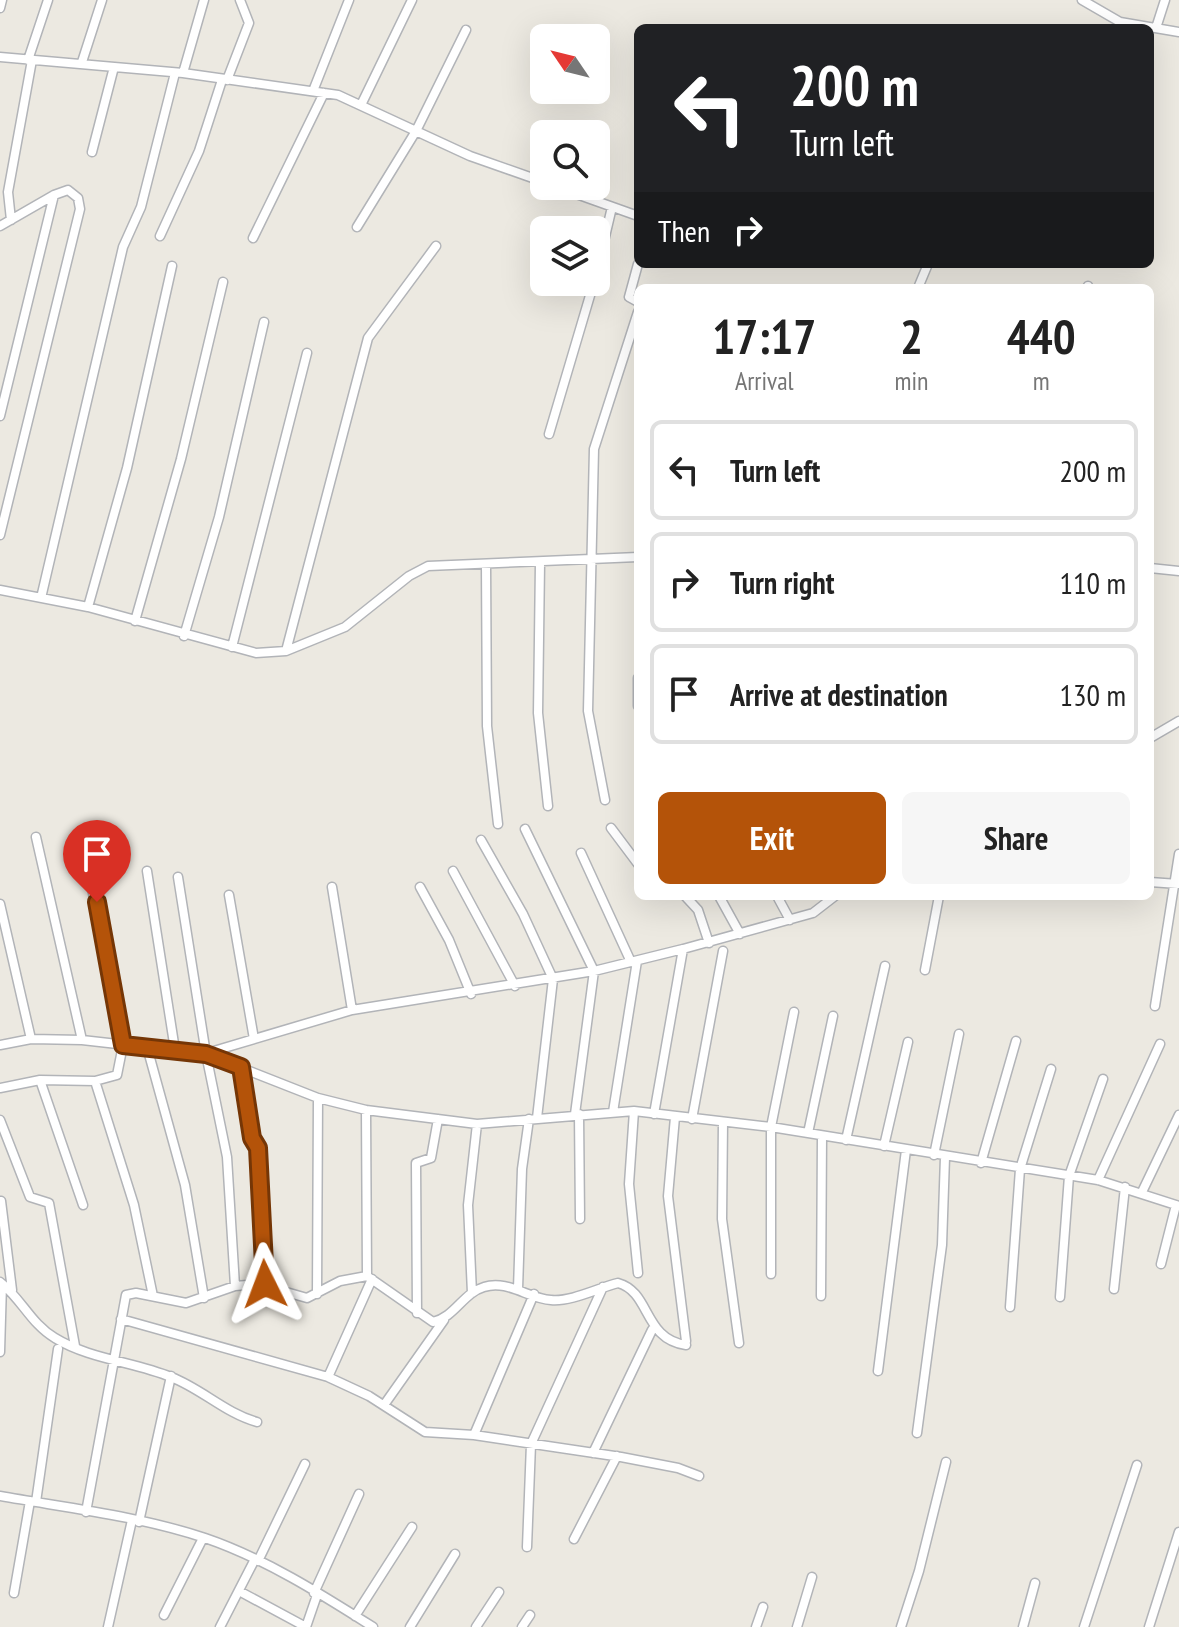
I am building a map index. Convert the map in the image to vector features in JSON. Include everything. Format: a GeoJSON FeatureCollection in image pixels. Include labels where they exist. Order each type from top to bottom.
{"type":"FeatureCollection","features":[{"type":"Feature","properties":{"kind":"street"},"geometry":{"type":"LineString","coordinates":[[0,8],[2,0]]}},
{"type":"Feature","properties":{"kind":"street"},"geometry":{"type":"LineString","coordinates":[[11,220],[8,192],[30,60],[48,0]]}},
{"type":"Feature","properties":{"kind":"street"},"geometry":{"type":"LineString","coordinates":[[82,62],[102,0]]}},
{"type":"Feature","properties":{"kind":"street"},"geometry":{"type":"LineString","coordinates":[[41,598],[123,247],[141,207],[179,73],[204,0]]}},
{"type":"Feature","properties":{"kind":"street"},"geometry":{"type":"LineString","coordinates":[[160,236],[199,151],[224,80],[249,23],[240,0]]}},
{"type":"Feature","properties":{"kind":"street"},"geometry":{"type":"LineString","coordinates":[[313,91],[349,0]]}},
{"type":"Feature","properties":{"kind":"street"},"geometry":{"type":"LineString","coordinates":[[361,105],[412,0]]}},
{"type":"Feature","properties":{"kind":"street"},"geometry":{"type":"LineString","coordinates":[[1082,0],[1120,22],[1132,24]]}},
{"type":"Feature","properties":{"kind":"street"},"geometry":{"type":"LineString","coordinates":[[1101,11],[1104,0]]}},
{"type":"Feature","properties":{"kind":"street"},"geometry":{"type":"LineString","coordinates":[[1165,0],[1156,28],[1179,32]]}},
{"type":"Feature","properties":{"kind":"street"},"geometry":{"type":"LineString","coordinates":[[357,227],[416,131],[466,30]]}},
{"type":"Feature","properties":{"kind":"street"},"geometry":{"type":"LineString","coordinates":[[0,57],[82,62],[324,93],[361,105],[470,156],[530,177]]}},
{"type":"Feature","properties":{"kind":"street"},"geometry":{"type":"LineString","coordinates":[[92,152],[114,67]]}},
{"type":"Feature","properties":{"kind":"street"},"geometry":{"type":"LineString","coordinates":[[253,238],[324,93]]}},
{"type":"Feature","properties":{"kind":"street"},"geometry":{"type":"LineString","coordinates":[[0,226],[54,195],[68,190],[78,198],[80,209],[0,535]]}},
{"type":"Feature","properties":{"kind":"street"},"geometry":{"type":"LineString","coordinates":[[0,416],[54,195]]}},
{"type":"Feature","properties":{"kind":"street"},"geometry":{"type":"LineString","coordinates":[[593,200],[634,215]]}},
{"type":"Feature","properties":{"kind":"street"},"geometry":{"type":"LineString","coordinates":[[610,216],[612,207]]}},
{"type":"Feature","properties":{"kind":"street"},"geometry":{"type":"LineString","coordinates":[[286,651],[368,338],[436,246]]}},
{"type":"Feature","properties":{"kind":"street"},"geometry":{"type":"LineString","coordinates":[[88,607],[127,468],[172,266]]}},
{"type":"Feature","properties":{"kind":"street"},"geometry":{"type":"LineString","coordinates":[[634,300],[629,297],[637,268]]}},
{"type":"Feature","properties":{"kind":"street"},"geometry":{"type":"LineString","coordinates":[[135,621],[181,459],[223,282]]}},
{"type":"Feature","properties":{"kind":"street"},"geometry":{"type":"LineString","coordinates":[[549,434],[590,296]]}},
{"type":"Feature","properties":{"kind":"street"},"geometry":{"type":"LineString","coordinates":[[184,636],[219,517],[264,322]]}},
{"type":"Feature","properties":{"kind":"street"},"geometry":{"type":"LineString","coordinates":[[605,800],[588,711],[594,449],[634,324]]}},
{"type":"Feature","properties":{"kind":"street"},"geometry":{"type":"LineString","coordinates":[[232,647],[307,353]]}},
{"type":"Feature","properties":{"kind":"street"},"geometry":{"type":"LineString","coordinates":[[0,590],[88,607],[184,636],[256,653],[286,651],[345,627],[420,569],[634,557]]}},
{"type":"Feature","properties":{"kind":"street"},"geometry":{"type":"LineString","coordinates":[[540,563],[538,713],[548,806]]}},
{"type":"Feature","properties":{"kind":"street"},"geometry":{"type":"LineString","coordinates":[[486,565],[487,726],[498,824]]}},
{"type":"Feature","properties":{"kind":"street"},"geometry":{"type":"LineString","coordinates":[[1154,568],[1179,571]]}},
{"type":"Feature","properties":{"kind":"street"},"geometry":{"type":"LineString","coordinates":[[1154,736],[1179,721]]}},
{"type":"Feature","properties":{"kind":"street"},"geometry":{"type":"LineString","coordinates":[[611,828],[634,859]]}},
{"type":"Feature","properties":{"kind":"street"},"geometry":{"type":"LineString","coordinates":[[525,829],[594,971],[577,1114],[580,1219]]}},
{"type":"Feature","properties":{"kind":"street"},"geometry":{"type":"LineString","coordinates":[[36,837],[82,1040]]}},
{"type":"Feature","properties":{"kind":"street"},"geometry":{"type":"LineString","coordinates":[[0,1088],[40,1080],[95,1081],[117,1075],[123,1045],[82,838]]}},
{"type":"Feature","properties":{"kind":"street"},"geometry":{"type":"LineString","coordinates":[[481,840],[523,914],[553,979],[533,1118],[522,1169],[518,1289]]}},
{"type":"Feature","properties":{"kind":"street"},"geometry":{"type":"LineString","coordinates":[[581,853],[634,961],[613,1112]]}},
{"type":"Feature","properties":{"kind":"street"},"geometry":{"type":"LineString","coordinates":[[1155,1006],[1179,854]]}},
{"type":"Feature","properties":{"kind":"street"},"geometry":{"type":"LineString","coordinates":[[147,871],[175,1050]]}},
{"type":"Feature","properties":{"kind":"street"},"geometry":{"type":"LineString","coordinates":[[453,871],[515,986]]}},
{"type":"Feature","properties":{"kind":"street"},"geometry":{"type":"LineString","coordinates":[[178,877],[206,1054],[227,1157],[235,1286]]}},
{"type":"Feature","properties":{"kind":"street"},"geometry":{"type":"LineString","coordinates":[[1154,882],[1176,884]]}},
{"type":"Feature","properties":{"kind":"street"},"geometry":{"type":"LineString","coordinates":[[332,887],[352,1010]]}},
{"type":"Feature","properties":{"kind":"street"},"geometry":{"type":"LineString","coordinates":[[420,887],[449,940],[471,994]]}},
{"type":"Feature","properties":{"kind":"street"},"geometry":{"type":"LineString","coordinates":[[229,895],[254,1039]]}},
{"type":"Feature","properties":{"kind":"street"},"geometry":{"type":"LineString","coordinates":[[689,900],[698,910],[709,943]]}},
{"type":"Feature","properties":{"kind":"street"},"geometry":{"type":"LineString","coordinates":[[721,900],[740,934]]}},
{"type":"Feature","properties":{"kind":"street"},"geometry":{"type":"LineString","coordinates":[[779,900],[790,920]]}},
{"type":"Feature","properties":{"kind":"street"},"geometry":{"type":"LineString","coordinates":[[206,1054],[352,1010],[553,979],[709,943],[813,913],[830,900]]}},
{"type":"Feature","properties":{"kind":"street"},"geometry":{"type":"LineString","coordinates":[[925,970],[938,900]]}},
{"type":"Feature","properties":{"kind":"street"},"geometry":{"type":"LineString","coordinates":[[0,904],[31,1039]]}},
{"type":"Feature","properties":{"kind":"street"},"geometry":{"type":"LineString","coordinates":[[654,1114],[683,949]]}},
{"type":"Feature","properties":{"kind":"street"},"geometry":{"type":"LineString","coordinates":[[692,1119],[723,951]]}},
{"type":"Feature","properties":{"kind":"street"},"geometry":{"type":"LineString","coordinates":[[846,1140],[885,966]]}},
{"type":"Feature","properties":{"kind":"street"},"geometry":{"type":"LineString","coordinates":[[771,1274],[771,1127],[794,1012]]}},
{"type":"Feature","properties":{"kind":"street"},"geometry":{"type":"LineString","coordinates":[[808,1133],[833,1016]]}},
{"type":"Feature","properties":{"kind":"street"},"geometry":{"type":"LineString","coordinates":[[934,1155],[959,1034]]}},
{"type":"Feature","properties":{"kind":"street"},"geometry":{"type":"LineString","coordinates":[[0,1045],[31,1039],[82,1040],[206,1054],[318,1098],[366,1110],[477,1124],[634,1111],[771,1127],[1098,1180],[1177,1205],[1161,1264]]}},
{"type":"Feature","properties":{"kind":"street"},"geometry":{"type":"LineString","coordinates":[[981,1163],[1016,1041]]}},
{"type":"Feature","properties":{"kind":"street"},"geometry":{"type":"LineString","coordinates":[[884,1146],[908,1042]]}},
{"type":"Feature","properties":{"kind":"street"},"geometry":{"type":"LineString","coordinates":[[1098,1180],[1160,1044]]}},
{"type":"Feature","properties":{"kind":"street"},"geometry":{"type":"LineString","coordinates":[[147,1047],[188,1198],[204,1298]]}},
{"type":"Feature","properties":{"kind":"street"},"geometry":{"type":"LineString","coordinates":[[241,1067],[252,1138],[258,1148],[265,1284]]}},
{"type":"Feature","properties":{"kind":"street"},"geometry":{"type":"LineString","coordinates":[[1010,1307],[1020,1169],[1051,1069]]}},
{"type":"Feature","properties":{"kind":"street"},"geometry":{"type":"LineString","coordinates":[[1060,1297],[1069,1176],[1103,1079]]}},
{"type":"Feature","properties":{"kind":"street"},"geometry":{"type":"LineString","coordinates":[[40,1080],[83,1205]]}},
{"type":"Feature","properties":{"kind":"street"},"geometry":{"type":"LineString","coordinates":[[95,1081],[134,1205],[153,1296]]}},
{"type":"Feature","properties":{"kind":"street"},"geometry":{"type":"LineString","coordinates":[[317,1294],[318,1098]]}},
{"type":"Feature","properties":{"kind":"street"},"geometry":{"type":"LineString","coordinates":[[328,1377],[370,1278],[366,1110]]}},
{"type":"Feature","properties":{"kind":"street"},"geometry":{"type":"LineString","coordinates":[[634,1111],[629,1184],[638,1273]]}},
{"type":"Feature","properties":{"kind":"street"},"geometry":{"type":"LineString","coordinates":[[1142,1192],[1179,1115]]}},
{"type":"Feature","properties":{"kind":"street"},"geometry":{"type":"LineString","coordinates":[[384,1405],[444,1320],[472,1293],[486,1285],[518,1289],[554,1301],[618,1283],[627,1285],[659,1334],[686,1343],[668,1196],[675,1117]]}},
{"type":"Feature","properties":{"kind":"street"},"geometry":{"type":"LineString","coordinates":[[417,1313],[416,1163],[431,1158],[438,1119]]}},
{"type":"Feature","properties":{"kind":"street"},"geometry":{"type":"LineString","coordinates":[[0,1120],[30,1197],[49,1203],[75,1346]]}},
{"type":"Feature","properties":{"kind":"street"},"geometry":{"type":"LineString","coordinates":[[723,1122],[722,1219],[739,1343]]}},
{"type":"Feature","properties":{"kind":"street"},"geometry":{"type":"LineString","coordinates":[[472,1293],[468,1205],[477,1124]]}},
{"type":"Feature","properties":{"kind":"street"},"geometry":{"type":"LineString","coordinates":[[821,1296],[822,1136]]}},
{"type":"Feature","properties":{"kind":"street"},"geometry":{"type":"LineString","coordinates":[[878,1371],[906,1150]]}},
{"type":"Feature","properties":{"kind":"street"},"geometry":{"type":"LineString","coordinates":[[917,1433],[942,1245],[945,1157]]}},
{"type":"Feature","properties":{"kind":"street"},"geometry":{"type":"LineString","coordinates":[[1114,1289],[1125,1187]]}},
{"type":"Feature","properties":{"kind":"street"},"geometry":{"type":"LineString","coordinates":[[1,1201],[12,1290]]}},
{"type":"Feature","properties":{"kind":"street"},"geometry":{"type":"LineString","coordinates":[[86,1512],[126,1295],[153,1296],[186,1303],[235,1286],[265,1284],[300,1299],[317,1294],[340,1281],[370,1278],[417,1313],[433,1322],[444,1320]]}},
{"type":"Feature","properties":{"kind":"street"},"geometry":{"type":"LineString","coordinates":[[1,1283],[12,1290],[31,1319],[56,1339],[113,1360],[171,1376],[234,1416],[257,1422]]}},
{"type":"Feature","properties":{"kind":"street"},"geometry":{"type":"LineString","coordinates":[[0,1352],[1,1283]]}},
{"type":"Feature","properties":{"kind":"street"},"geometry":{"type":"LineString","coordinates":[[527,1547],[531,1444],[603,1287]]}},
{"type":"Feature","properties":{"kind":"street"},"geometry":{"type":"LineString","coordinates":[[474,1435],[534,1294]]}},
{"type":"Feature","properties":{"kind":"street"},"geometry":{"type":"LineString","coordinates":[[121,1319],[328,1377],[384,1405],[425,1432],[474,1435],[617,1456],[678,1468],[699,1476]]}},
{"type":"Feature","properties":{"kind":"street"},"geometry":{"type":"LineString","coordinates":[[593,1453],[652,1330]]}},
{"type":"Feature","properties":{"kind":"street"},"geometry":{"type":"LineString","coordinates":[[14,1593],[33,1502],[58,1349]]}},
{"type":"Feature","properties":{"kind":"street"},"geometry":{"type":"LineString","coordinates":[[108,1627],[171,1376]]}},
{"type":"Feature","properties":{"kind":"street"},"geometry":{"type":"LineString","coordinates":[[574,1539],[617,1456]]}},
{"type":"Feature","properties":{"kind":"street"},"geometry":{"type":"LineString","coordinates":[[901,1627],[919,1571],[946,1462]]}},
{"type":"Feature","properties":{"kind":"street"},"geometry":{"type":"LineString","coordinates":[[220,1627],[305,1464]]}},
{"type":"Feature","properties":{"kind":"street"},"geometry":{"type":"LineString","coordinates":[[1084,1627],[1137,1465]]}},
{"type":"Feature","properties":{"kind":"street"},"geometry":{"type":"LineString","coordinates":[[239,1591],[306,1627],[316,1594],[359,1494]]}},
{"type":"Feature","properties":{"kind":"street"},"geometry":{"type":"LineString","coordinates":[[0,1496],[136,1521],[203,1538],[257,1560],[373,1627]]}},
{"type":"Feature","properties":{"kind":"street"},"geometry":{"type":"LineString","coordinates":[[359,1621],[412,1527]]}},
{"type":"Feature","properties":{"kind":"street"},"geometry":{"type":"LineString","coordinates":[[1149,1627],[1179,1532]]}},
{"type":"Feature","properties":{"kind":"street"},"geometry":{"type":"LineString","coordinates":[[164,1615],[203,1538]]}},
{"type":"Feature","properties":{"kind":"street"},"geometry":{"type":"LineString","coordinates":[[410,1627],[455,1554]]}},
{"type":"Feature","properties":{"kind":"street"},"geometry":{"type":"LineString","coordinates":[[797,1627],[812,1577]]}},
{"type":"Feature","properties":{"kind":"street"},"geometry":{"type":"LineString","coordinates":[[1023,1627],[1035,1583]]}},
{"type":"Feature","properties":{"kind":"street"},"geometry":{"type":"LineString","coordinates":[[476,1627],[499,1592]]}},
{"type":"Feature","properties":{"kind":"street"},"geometry":{"type":"LineString","coordinates":[[756,1627],[763,1607]]}},
{"type":"Feature","properties":{"kind":"street"},"geometry":{"type":"LineString","coordinates":[[522,1627],[530,1615]]}},
{"type":"Feature","properties":{"kind":"route"},"geometry":{"type":"LineString","coordinates":[[97,902],[123,1045],[206,1054],[241,1067],[252,1138],[258,1148],[265,1284]]}}]}
